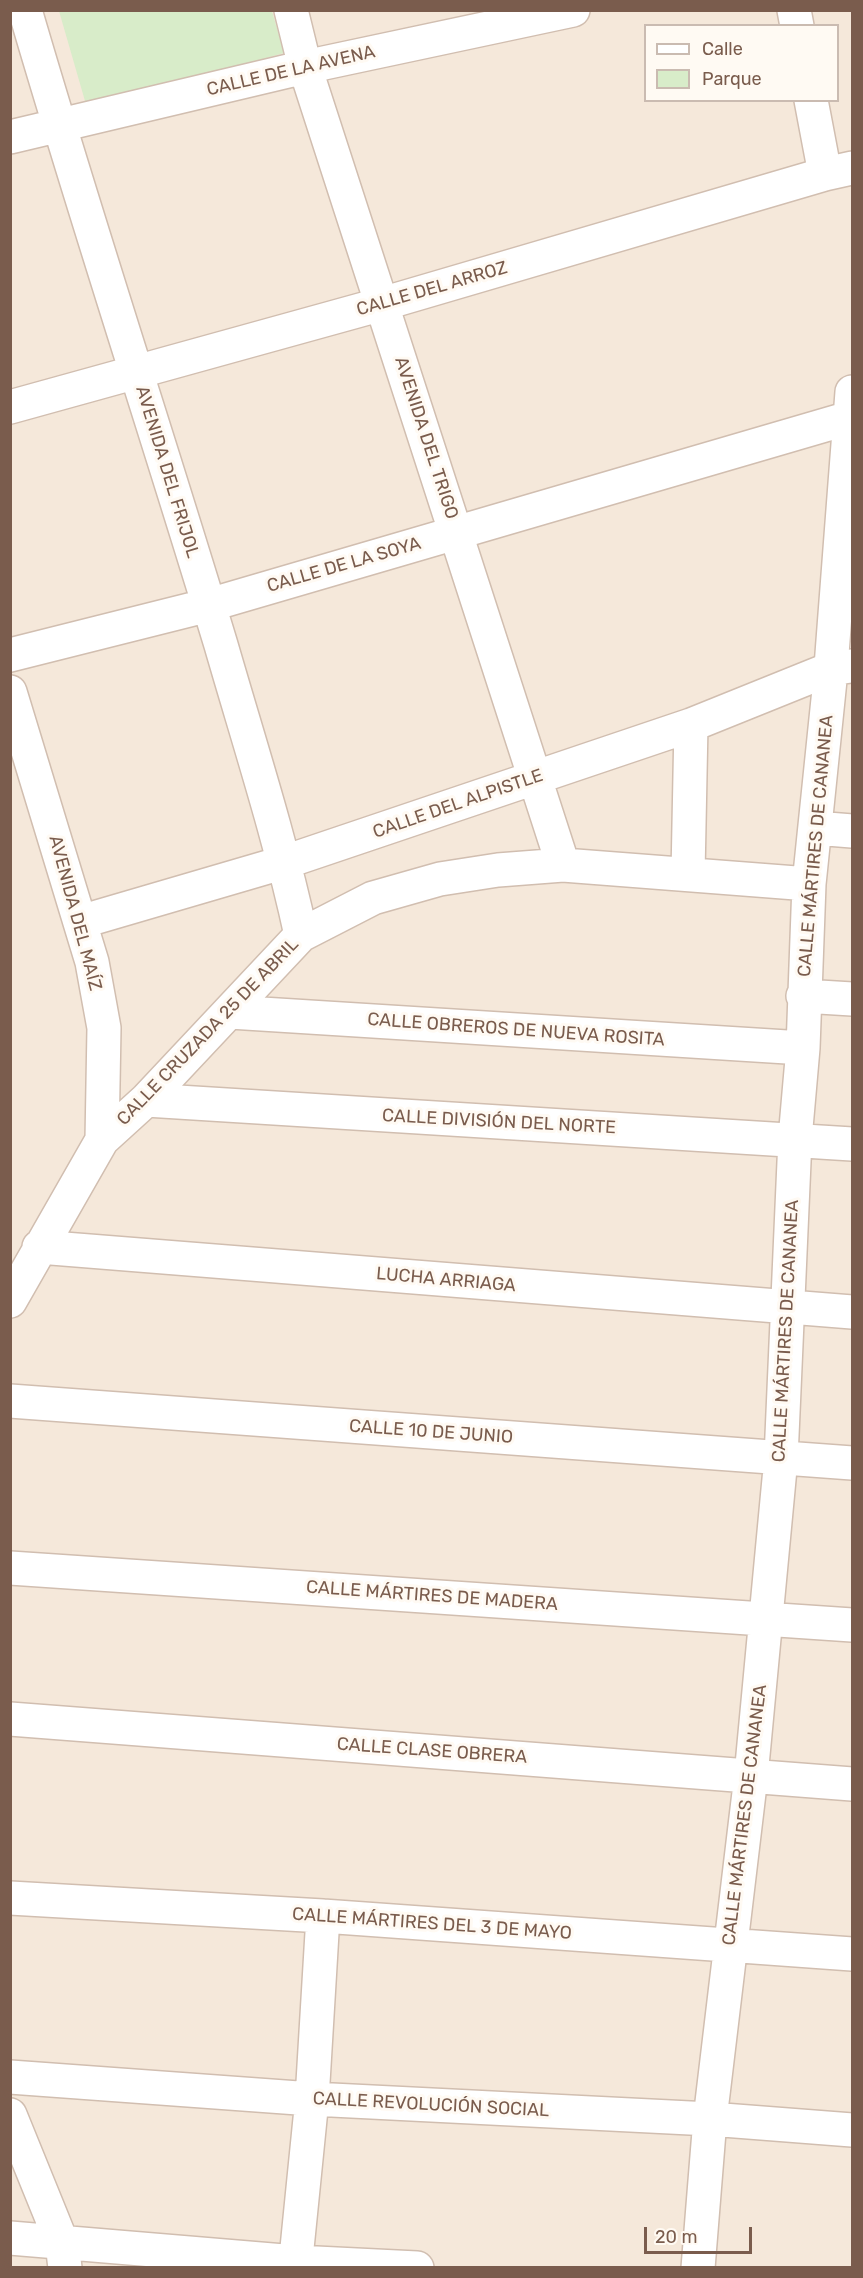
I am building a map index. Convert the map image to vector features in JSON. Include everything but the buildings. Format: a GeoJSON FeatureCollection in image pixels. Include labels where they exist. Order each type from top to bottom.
{"type":"FeatureCollection","features":[{"type":"Feature","properties":{"kind":"street","name":"AVENIDA DEL FRIJOL"},"geometry":{"type":"LineString","coordinates":[[25,10],[285,862],[301,935]]}},
{"type":"Feature","properties":{"kind":"street","name":"AVENIDA DEL TRIGO"},"geometry":{"type":"LineString","coordinates":[[291,10],[305,67],[563,865]]}},
{"type":"Feature","properties":{"kind":"street","name":"CALLE DE LA AVENA"},"geometry":{"type":"LineString","coordinates":[[10,137],[305,67],[573,10]]}},
{"type":"Feature","properties":{"kind":"street"},"geometry":{"type":"LineString","coordinates":[[812,102],[839,171]]}},
{"type":"Feature","properties":{"kind":"street","name":"CALLE DEL ARROZ"},"geometry":{"type":"LineString","coordinates":[[10,407],[382,304],[839,171]]}},
{"type":"Feature","properties":{"kind":"street","name":"CALLE DE LA SOYA"},"geometry":{"type":"LineString","coordinates":[[10,655],[208,605],[456,531],[851,405]]}},
{"type":"Feature","properties":{"kind":"street","name":"CALLE MÁRTIRES DE CANANEA"},"geometry":{"type":"LineString","coordinates":[[698,2268],[710,2119],[751,1776],[781,1458],[795,1139],[803,1048],[803,996],[809,884],[815,828],[841,674],[851,405]]}},
{"type":"Feature","properties":{"kind":"street","name":"CALLE DEL ALPISTLE"},"geometry":{"type":"LineString","coordinates":[[80,922],[285,862],[841,674]]}},
{"type":"Feature","properties":{"kind":"street","name":"AVENIDA DEL MAÍZ"},"geometry":{"type":"LineString","coordinates":[[10,692],[92,962],[104,1028],[102,1140]]}},
{"type":"Feature","properties":{"kind":"street"},"geometry":{"type":"LineString","coordinates":[[688,874],[691,725]]}},
{"type":"Feature","properties":{"kind":"street"},"geometry":{"type":"LineString","coordinates":[[815,828],[852,831]]}},
{"type":"Feature","properties":{"kind":"street","name":"CALLE CRUZADA 25 DE ABRIL"},"geometry":{"type":"LineString","coordinates":[[102,1140],[146,1101],[301,935],[373,898],[440,879],[498,870],[563,865],[809,884]]}},
{"type":"Feature","properties":{"kind":"street"},"geometry":{"type":"LineString","coordinates":[[803,996],[852,999]]}},
{"type":"Feature","properties":{"kind":"street","name":"CALLE OBREROS DE NUEVA ROSITA"},"geometry":{"type":"LineString","coordinates":[[230,1012],[803,1048]]}},
{"type":"Feature","properties":{"kind":"street","name":"CALLE DIVISIÓN DEL NORTE"},"geometry":{"type":"LineString","coordinates":[[146,1101],[852,1144]]}},
{"type":"Feature","properties":{"kind":"street"},"geometry":{"type":"LineString","coordinates":[[10,1301],[102,1140]]}},
{"type":"Feature","properties":{"kind":"street","name":"LUCHA ARRIAGA"},"geometry":{"type":"LineString","coordinates":[[39,1247],[852,1312]]}},
{"type":"Feature","properties":{"kind":"street","name":"CALLE 10 DE JUNIO"},"geometry":{"type":"LineString","coordinates":[[10,1401],[852,1463]]}},
{"type":"Feature","properties":{"kind":"street","name":"CALLE MÁRTIRES DE MADERA"},"geometry":{"type":"LineString","coordinates":[[10,1568],[852,1625]]}},
{"type":"Feature","properties":{"kind":"street","name":"CALLE CLASE OBRERA"},"geometry":{"type":"LineString","coordinates":[[10,1719],[852,1784]]}},
{"type":"Feature","properties":{"kind":"street","name":"CALLE MÁRTIRES DEL 3 DE MAYO"},"geometry":{"type":"LineString","coordinates":[[10,1898],[323,1916],[852,1954]]}},
{"type":"Feature","properties":{"kind":"street"},"geometry":{"type":"LineString","coordinates":[[295,2265],[312,2099],[323,1916]]}},
{"type":"Feature","properties":{"kind":"street","name":"CALLE REVOLUCIÓN SOCIAL"},"geometry":{"type":"LineString","coordinates":[[10,2077],[312,2099],[710,2119],[852,2130]]}},
{"type":"Feature","properties":{"kind":"street"},"geometry":{"type":"LineString","coordinates":[[10,2115],[63,2255]]}},
{"type":"Feature","properties":{"kind":"street"},"geometry":{"type":"LineString","coordinates":[[10,2238],[63,2255],[417,2268]]}},
{"type":"Feature","properties":{"kind":"shaded area"},"geometry":{"type":"Polygon","coordinates":[[[11,11],[852,11],[852,553],[841,663],[852,661],[852,2267],[11,2268],[11,11]]]}},
{"type":"Feature","properties":{"kind":"green space"},"geometry":{"type":"Polygon","coordinates":[[[59,11],[272,11],[284,53],[87,108],[59,11]]]}}]}
